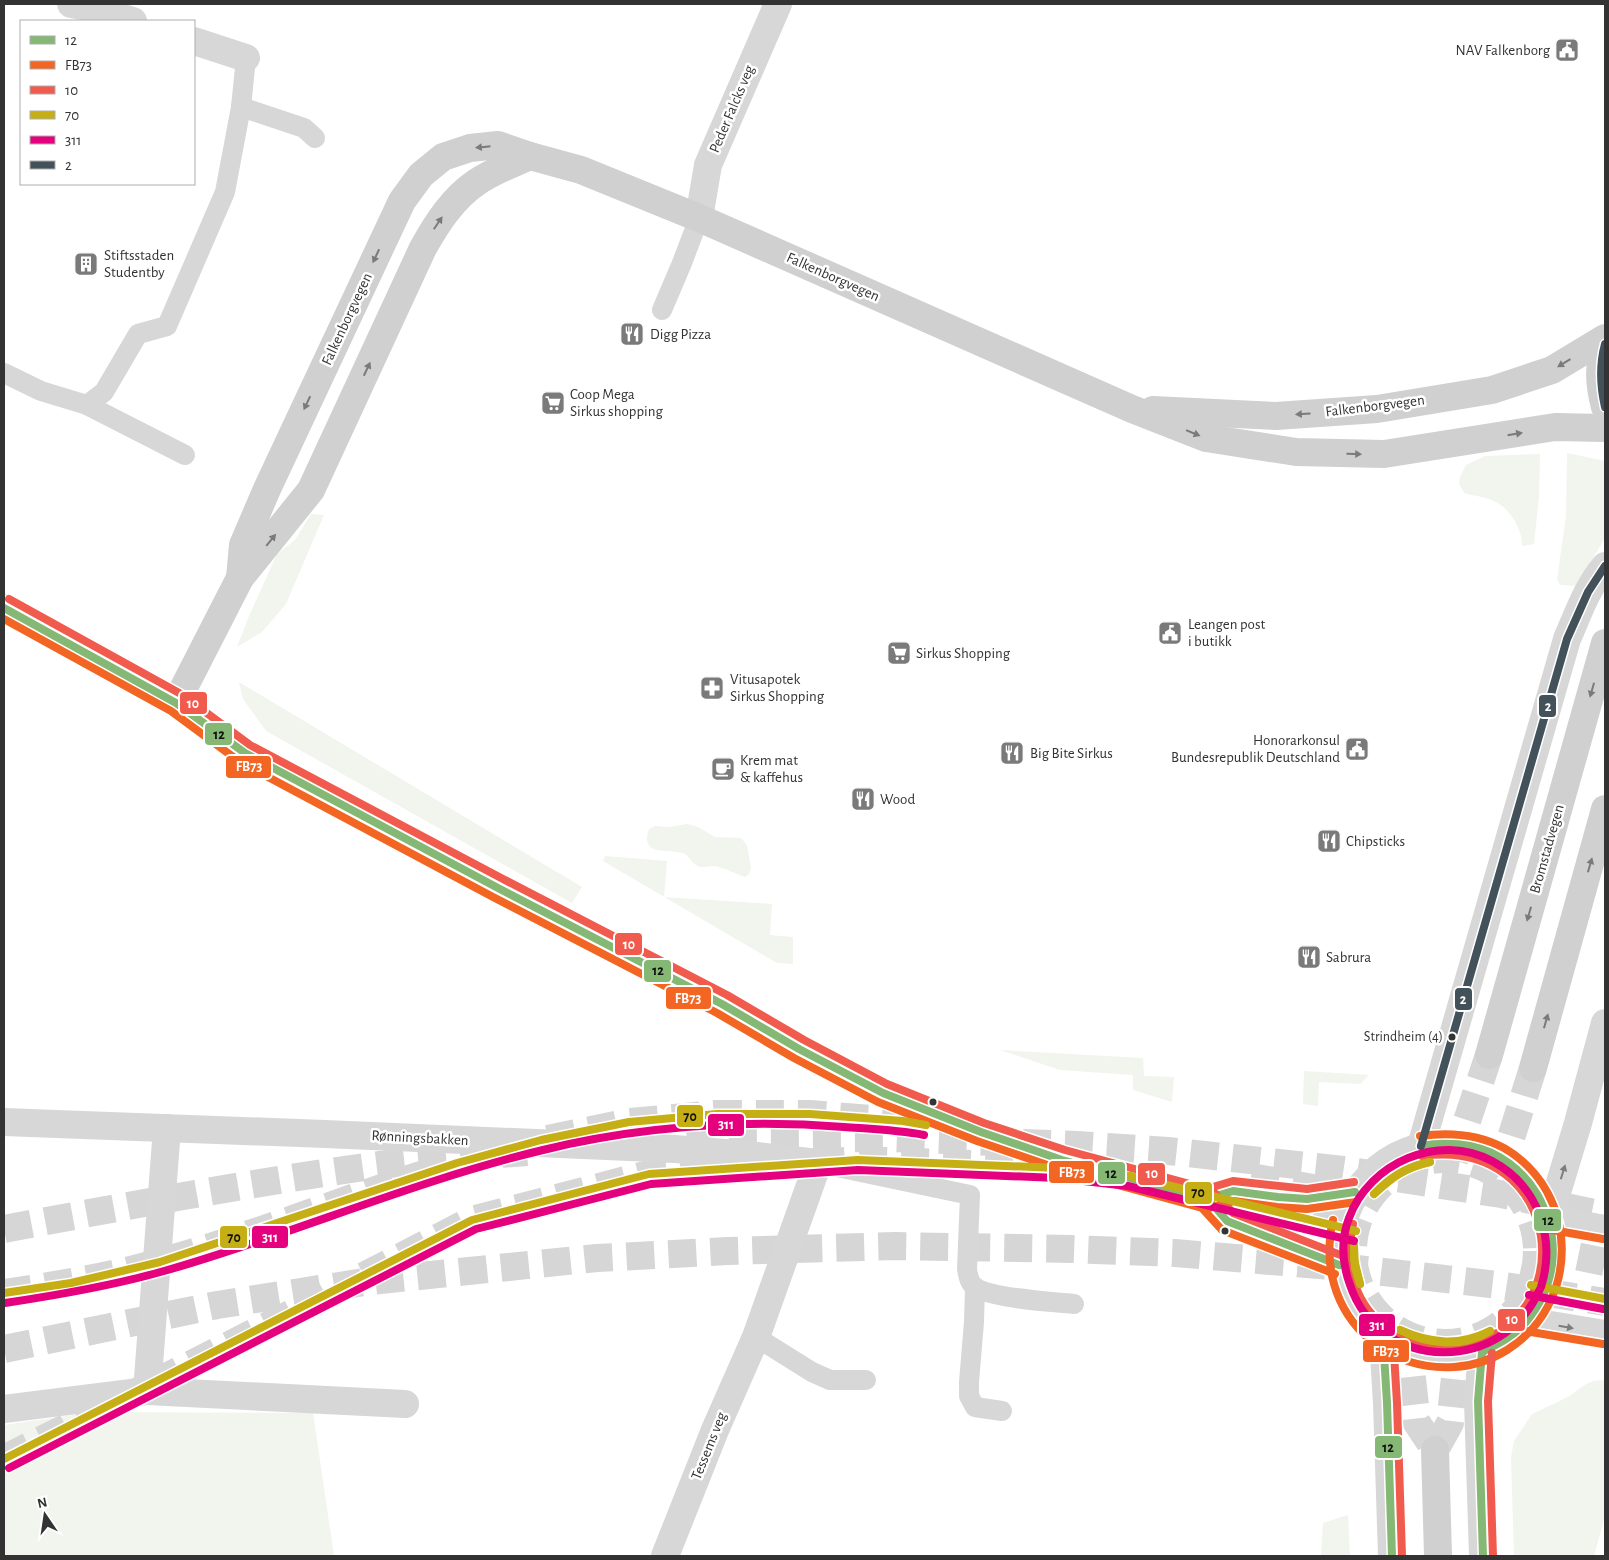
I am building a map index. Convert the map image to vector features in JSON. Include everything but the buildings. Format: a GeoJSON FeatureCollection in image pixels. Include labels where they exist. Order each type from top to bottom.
{"type":"FeatureCollection","features":[{"type":"Feature","properties":{"kind":"main road","name":"Falkenborgvegen"},"geometry":{"type":"LineString","coordinates":[[240,578],[243,545],[402,201],[421,175],[443,157],[470,148],[498,145],[582,170],[699,218],[1132,409],[1206,438],[1296,452],[1384,454],[1555,427],[1605,428]]}},
{"type":"Feature","properties":{"kind":"main road","name":"Falkenborgvegen"},"geometry":{"type":"LineString","coordinates":[[176,703],[240,578],[311,490],[423,248],[439,220],[460,195],[477,182],[530,156]]}},
{"type":"Feature","properties":{"kind":"main road","name":"Falkenborgvegen"},"geometry":{"type":"LineString","coordinates":[[1132,409],[1276,416],[1377,409],[1492,390],[1552,370],[1605,338]]}},
{"type":"Feature","properties":{"kind":"main road"},"geometry":{"type":"LineString","coordinates":[[1605,344],[1600,360],[1600,384],[1605,407]]}},
{"type":"Feature","properties":{"kind":"main road"},"geometry":{"type":"LineString","coordinates":[[4,608],[176,703]]}},
{"type":"Feature","properties":{"kind":"main road","name":"Bromstadvegen"},"geometry":{"type":"LineString","coordinates":[[1489,1055],[1605,643]]}},
{"type":"Feature","properties":{"kind":"main road"},"geometry":{"type":"LineString","coordinates":[[1533,1068],[1605,809]]}},
{"type":"Feature","properties":{"kind":"main road"},"geometry":{"type":"LineString","coordinates":[[1435,1450],[1438,1556]]}},
{"type":"Feature","properties":{"kind":"street","name":"Peder Falcks veg"},"geometry":{"type":"LineString","coordinates":[[699,218],[708,166],[778,4]]}},
{"type":"Feature","properties":{"kind":"street"},"geometry":{"type":"LineString","coordinates":[[83,5],[130,20]]}},
{"type":"Feature","properties":{"kind":"street"},"geometry":{"type":"LineString","coordinates":[[195,41],[246,58]]}},
{"type":"Feature","properties":{"kind":"street"},"geometry":{"type":"LineString","coordinates":[[1421,1146],[1567,639],[1584,599],[1598,574],[1605,566]]}},
{"type":"Feature","properties":{"kind":"street"},"geometry":{"type":"LineString","coordinates":[[176,703],[245,752],[498,888],[722,1004],[799,1049],[883,1093],[981,1132],[1062,1160],[1208,1199],[1233,1192],[1307,1199],[1355,1192]]}},
{"type":"Feature","properties":{"kind":"street"},"geometry":{"type":"LineString","coordinates":[[1549,1219],[1578,1123],[1605,1023]]}},
{"type":"Feature","properties":{"kind":"street","name":"Rønningsbakken"},"geometry":{"type":"LineString","coordinates":[[4,1122],[676,1150],[749,1155],[818,1163]]}},
{"type":"Feature","properties":{"kind":"street"},"geometry":{"type":"LineString","coordinates":[[147,1391],[167,1128]]}},
{"type":"Feature","properties":{"kind":"street"},"geometry":{"type":"LineString","coordinates":[[1440,1143],[1459,1144],[1478,1148],[1496,1155],[1527,1179],[1538,1195],[1549,1219],[1553,1236],[1554,1255],[1552,1273],[1538,1306],[1527,1321],[1506,1339],[1482,1352],[1448,1358],[1431,1357],[1398,1347],[1370,1327],[1354,1306],[1343,1282],[1338,1248],[1340,1230],[1355,1192],[1384,1163],[1401,1153],[1421,1146],[1440,1143]]}},
{"type":"Feature","properties":{"kind":"street","name":"Tessems veg"},"geometry":{"type":"LineString","coordinates":[[665,1556],[715,1430],[756,1337],[818,1163]]}},
{"type":"Feature","properties":{"kind":"street"},"geometry":{"type":"LineString","coordinates":[[1208,1199],[1227,1221],[1339,1265]]}},
{"type":"Feature","properties":{"kind":"street"},"geometry":{"type":"LineString","coordinates":[[1549,1219],[1605,1229]]}},
{"type":"Feature","properties":{"kind":"street"},"geometry":{"type":"LineString","coordinates":[[1527,1321],[1605,1334]]}},
{"type":"Feature","properties":{"kind":"street"},"geometry":{"type":"LineString","coordinates":[[1383,1338],[1392,1556]]}},
{"type":"Feature","properties":{"kind":"street"},"geometry":{"type":"LineString","coordinates":[[1482,1352],[1478,1401],[1483,1556]]}},
{"type":"Feature","properties":{"kind":"street"},"geometry":{"type":"LineString","coordinates":[[4,1409],[147,1391],[405,1404]]}},
{"type":"Feature","properties":{"kind":"lane"},"geometry":{"type":"LineString","coordinates":[[87,405],[104,392],[138,334],[167,326],[225,192],[241,106],[246,58]]}},
{"type":"Feature","properties":{"kind":"lane"},"geometry":{"type":"LineString","coordinates":[[241,106],[304,128],[315,138]]}},
{"type":"Feature","properties":{"kind":"lane"},"geometry":{"type":"LineString","coordinates":[[662,310],[699,218]]}},
{"type":"Feature","properties":{"kind":"lane"},"geometry":{"type":"LineString","coordinates":[[4,373],[41,391],[87,405],[185,455]]}},
{"type":"Feature","properties":{"kind":"lane","name":"Rønningsbakken"},"geometry":{"type":"LineString","coordinates":[[818,1163],[970,1195],[967,1269],[970,1281],[975,1287]]}},
{"type":"Feature","properties":{"kind":"lane"},"geometry":{"type":"LineString","coordinates":[[1002,1411],[975,1407],[969,1396],[975,1287],[992,1294],[1074,1304]]}},
{"type":"Feature","properties":{"kind":"lane"},"geometry":{"type":"LineString","coordinates":[[756,1337],[812,1372],[830,1380],[866,1380]]}},
{"type":"Feature","properties":{"kind":"shaded area"},"geometry":{"type":"Polygon","coordinates":[[[1567,453],[1605,461],[1605,538],[1576,586],[1560,585],[1557,580],[1566,516],[1567,453]]]}},
{"type":"Feature","properties":{"kind":"shaded area"},"geometry":{"type":"Polygon","coordinates":[[[1540,454],[1539,496],[1534,544],[1522,546],[1518,527],[1511,515],[1501,505],[1492,500],[1464,493],[1459,484],[1460,477],[1466,465],[1485,456],[1540,454]]]}},
{"type":"Feature","properties":{"kind":"shaded area"},"geometry":{"type":"Polygon","coordinates":[[[311,514],[324,515],[286,604],[262,632],[237,647],[277,554],[295,540],[311,514]]]}},
{"type":"Feature","properties":{"kind":"shaded area"},"geometry":{"type":"Polygon","coordinates":[[[239,682],[582,887],[572,903],[266,731],[243,699],[239,682]]]}},
{"type":"Feature","properties":{"kind":"shaded area"},"geometry":{"type":"Polygon","coordinates":[[[687,824],[698,827],[715,837],[741,838],[747,845],[751,868],[749,874],[745,877],[715,866],[698,866],[685,854],[658,850],[648,845],[649,829],[655,826],[669,827],[687,824]]]}},
{"type":"Feature","properties":{"kind":"shaded area"},"geometry":{"type":"Polygon","coordinates":[[[605,856],[667,861],[664,897],[603,861],[605,856]]]}},
{"type":"Feature","properties":{"kind":"shaded area"},"geometry":{"type":"Polygon","coordinates":[[[664,897],[772,904],[770,935],[793,937],[793,964],[777,963],[664,897]]]}},
{"type":"Feature","properties":{"kind":"shaded area"},"geometry":{"type":"Polygon","coordinates":[[[1000,1050],[1143,1058],[1144,1076],[1174,1077],[1172,1102],[1133,1090],[1133,1075],[1060,1070],[1000,1050]]]}},
{"type":"Feature","properties":{"kind":"shaded area"},"geometry":{"type":"Polygon","coordinates":[[[1304,1071],[1369,1075],[1360,1084],[1319,1082],[1318,1106],[1303,1104],[1304,1071]]]}},
{"type":"Feature","properties":{"kind":"shaded area"},"geometry":{"type":"Polygon","coordinates":[[[1605,1380],[1605,1516],[1594,1556],[1514,1556],[1511,1457],[1514,1441],[1532,1414],[1568,1397],[1586,1384],[1605,1380]]]}},
{"type":"Feature","properties":{"kind":"shaded area"},"geometry":{"type":"Polygon","coordinates":[[[94,1412],[313,1413],[334,1556],[4,1556],[4,1425],[94,1412]]]}},
{"type":"Feature","properties":{"kind":"shaded area"},"geometry":{"type":"Polygon","coordinates":[[[1348,1515],[1350,1556],[1321,1556],[1323,1523],[1348,1515]]]}},
{"type":"Feature","properties":{"kind":"tunnel"},"geometry":{"type":"LineString","coordinates":[[1454,1160],[1489,1055]]}},
{"type":"Feature","properties":{"kind":"tunnel"},"geometry":{"type":"LineString","coordinates":[[1499,1176],[1533,1068]]}},
{"type":"Feature","properties":{"kind":"tunnel"},"geometry":{"type":"LineString","coordinates":[[548,1139],[629,1122],[717,1114],[810,1114],[908,1122]]}},
{"type":"Feature","properties":{"kind":"tunnel"},"geometry":{"type":"LineString","coordinates":[[687,1142],[727,1139],[889,1138],[1077,1145],[1168,1151],[1343,1170],[1501,1194],[1605,1215]]}},
{"type":"Feature","properties":{"kind":"tunnel"},"geometry":{"type":"LineString","coordinates":[[4,1229],[225,1189],[358,1168],[421,1160],[527,1152]]}},
{"type":"Feature","properties":{"kind":"tunnel"},"geometry":{"type":"LineString","coordinates":[[1445,1159],[1463,1161],[1480,1166],[1510,1186],[1530,1216],[1535,1233],[1537,1251],[1535,1269],[1530,1286],[1510,1316],[1480,1336],[1463,1341],[1445,1343],[1427,1341],[1410,1336],[1380,1316],[1360,1286],[1355,1269],[1353,1251],[1355,1233],[1360,1216],[1380,1186],[1410,1166],[1427,1161],[1445,1159]]}},
{"type":"Feature","properties":{"kind":"tunnel"},"geometry":{"type":"LineString","coordinates":[[817,1163],[858,1160],[1078,1170]]}},
{"type":"Feature","properties":{"kind":"tunnel"},"geometry":{"type":"LineString","coordinates":[[364,1276],[472,1220],[649,1174],[776,1166]]}},
{"type":"Feature","properties":{"kind":"tunnel"},"geometry":{"type":"LineString","coordinates":[[4,1293],[63,1284],[160,1262],[427,1173]]}},
{"type":"Feature","properties":{"kind":"tunnel"},"geometry":{"type":"LineString","coordinates":[[1251,1177],[1370,1198]]}},
{"type":"Feature","properties":{"kind":"tunnel"},"geometry":{"type":"LineString","coordinates":[[1230,1201],[1356,1231]]}},
{"type":"Feature","properties":{"kind":"tunnel"},"geometry":{"type":"LineString","coordinates":[[4,1349],[217,1305],[371,1281],[597,1258],[727,1251],[895,1246],[1175,1253],[1331,1266],[1498,1285],[1605,1302]]}},
{"type":"Feature","properties":{"kind":"tunnel"},"geometry":{"type":"LineString","coordinates":[[1537,1248],[1605,1262]]}},
{"type":"Feature","properties":{"kind":"tunnel"},"geometry":{"type":"LineString","coordinates":[[4,1459],[326,1296]]}},
{"type":"Feature","properties":{"kind":"tunnel"},"geometry":{"type":"LineString","coordinates":[[1407,1335],[1417,1423],[1435,1450],[1450,1423],[1459,1342]]}},
{"type":"Feature","properties":{"kind":"transit line","name":"2"},"geometry":{"type":"LineString","coordinates":[[1605,344],[1601,376],[1605,407]]}},
{"type":"Feature","properties":{"kind":"transit line","name":"2"},"geometry":{"type":"LineString","coordinates":[[1421,1146],[1567,639],[1588,592],[1605,566]]}},
{"type":"Feature","properties":{"kind":"transit line","name":"10"},"geometry":{"type":"LineString","coordinates":[[9,599],[181,694],[250,745],[727,995],[804,1040],[887,1084],[984,1123],[1065,1150],[1212,1190],[1233,1213],[1343,1256]]}},
{"type":"Feature","properties":{"kind":"transit line","name":"12"},"geometry":{"type":"LineString","coordinates":[[4,608],[176,703],[245,753],[498,888],[722,1004],[799,1049],[883,1093],[981,1132],[1062,1160],[1208,1199],[1227,1221],[1339,1265]]}},
{"type":"Feature","properties":{"kind":"transit line","name":"FB73"},"geometry":{"type":"LineString","coordinates":[[4,619],[171,711],[240,762],[493,897],[717,1013],[794,1058],[878,1102],[977,1141],[1059,1169],[1202,1208],[1222,1230],[1335,1274]]}},
{"type":"Feature","properties":{"kind":"transit line","name":"70"},"geometry":{"type":"LineString","coordinates":[[4,1293],[71,1283],[160,1262],[457,1163],[541,1140],[629,1122],[717,1114],[810,1114],[903,1121],[926,1125]]}},
{"type":"Feature","properties":{"kind":"transit line","name":"311"},"geometry":{"type":"LineString","coordinates":[[5,1303],[85,1290],[164,1271],[211,1257],[447,1177],[543,1150],[617,1135],[692,1126],[730,1124],[806,1125],[884,1130],[924,1135]]}},
{"type":"Feature","properties":{"kind":"transit line","name":"FB73"},"geometry":{"type":"LineString","coordinates":[[1333,1220],[1330,1237],[1331,1269],[1334,1285],[1340,1300],[1358,1328],[1370,1340],[1389,1353],[1420,1365],[1443,1367],[1468,1365],[1488,1360],[1501,1354],[1531,1330],[1548,1305],[1559,1277],[1562,1248],[1558,1219],[1547,1192],[1529,1167],[1504,1148],[1494,1143],[1463,1135],[1420,1136]]}},
{"type":"Feature","properties":{"kind":"transit line","name":"12"},"geometry":{"type":"LineString","coordinates":[[1421,1146],[1439,1144],[1466,1145],[1492,1153],[1506,1161],[1523,1175],[1533,1187],[1545,1210],[1553,1243],[1550,1276],[1545,1292],[1526,1322],[1511,1336],[1482,1352]]}},
{"type":"Feature","properties":{"kind":"transit line","name":"311"},"geometry":{"type":"LineString","coordinates":[[1540,1289],[1522,1317],[1499,1337],[1472,1349],[1442,1352],[1414,1348],[1387,1335],[1365,1314],[1350,1285],[1345,1268],[1344,1243],[1346,1226],[1359,1199],[1372,1182],[1389,1168],[1408,1158],[1429,1152],[1450,1150],[1471,1153],[1492,1161],[1508,1172],[1522,1184],[1532,1199],[1540,1215],[1546,1251],[1541,1287]]}},
{"type":"Feature","properties":{"kind":"transit line","name":"10"},"geometry":{"type":"LineString","coordinates":[[1353,1224],[1350,1252],[1353,1278],[1364,1303],[1372,1314],[1390,1330],[1418,1344],[1439,1347],[1459,1346],[1499,1332],[1526,1305],[1540,1272],[1541,1236],[1530,1202],[1506,1175],[1470,1158],[1422,1156]]}},
{"type":"Feature","properties":{"kind":"transit line","name":"70"},"geometry":{"type":"LineString","coordinates":[[4,1459],[472,1220],[649,1174],[858,1160],[1058,1168],[1130,1176],[1356,1231]]}},
{"type":"Feature","properties":{"kind":"transit line","name":"70"},"geometry":{"type":"LineString","coordinates":[[1374,1194],[1399,1173],[1414,1166],[1430,1162]]}},
{"type":"Feature","properties":{"kind":"transit line","name":"70"},"geometry":{"type":"LineString","coordinates":[[1374,1194],[1399,1174],[1430,1162]]}},
{"type":"Feature","properties":{"kind":"transit line","name":"311"},"geometry":{"type":"LineString","coordinates":[[9,1468],[476,1229],[651,1184],[858,1170],[1057,1178],[1128,1186],[1354,1241]]}},
{"type":"Feature","properties":{"kind":"transit line","name":"10"},"geometry":{"type":"LineString","coordinates":[[1206,1189],[1233,1181],[1307,1189],[1354,1182]]}},
{"type":"Feature","properties":{"kind":"transit line","name":"12"},"geometry":{"type":"LineString","coordinates":[[1206,1199],[1233,1191],[1307,1199],[1355,1192]]}},
{"type":"Feature","properties":{"kind":"transit line","name":"FB73"},"geometry":{"type":"LineString","coordinates":[[1206,1209],[1234,1201],[1307,1209],[1356,1202]]}},
{"type":"Feature","properties":{"kind":"transit line","name":"FB73"},"geometry":{"type":"LineString","coordinates":[[1547,1229],[1603,1239]]}},
{"type":"Feature","properties":{"kind":"transit line","name":"70"},"geometry":{"type":"LineString","coordinates":[[1354,1246],[1354,1259],[1360,1284]]}},
{"type":"Feature","properties":{"kind":"transit line","name":"70"},"geometry":{"type":"LineString","coordinates":[[1354,1246],[1355,1268],[1360,1284]]}},
{"type":"Feature","properties":{"kind":"transit line","name":"70"},"geometry":{"type":"LineString","coordinates":[[1531,1285],[1605,1299]]}},
{"type":"Feature","properties":{"kind":"transit line","name":"311"},"geometry":{"type":"LineString","coordinates":[[1529,1295],[1603,1309]]}},
{"type":"Feature","properties":{"kind":"transit line","name":"70"},"geometry":{"type":"LineString","coordinates":[[1400,1330],[1423,1338],[1445,1341],[1467,1339],[1490,1331]]}},
{"type":"Feature","properties":{"kind":"transit line","name":"70"},"geometry":{"type":"LineString","coordinates":[[1400,1330],[1422,1339],[1445,1342],[1468,1340],[1490,1331]]}},
{"type":"Feature","properties":{"kind":"transit line","name":"FB73"},"geometry":{"type":"LineString","coordinates":[[1525,1331],[1603,1344]]}},
{"type":"Feature","properties":{"kind":"transit line","name":"10"},"geometry":{"type":"LineString","coordinates":[[1393,1337],[1402,1556]]}},
{"type":"Feature","properties":{"kind":"transit line","name":"12"},"geometry":{"type":"LineString","coordinates":[[1383,1338],[1392,1556]]}},
{"type":"Feature","properties":{"kind":"transit line","name":"12"},"geometry":{"type":"LineString","coordinates":[[1482,1352],[1478,1401],[1483,1556]]}},
{"type":"Feature","properties":{"kind":"transit line","name":"10"},"geometry":{"type":"LineString","coordinates":[[1492,1353],[1488,1401],[1493,1556]]}},
{"type":"Feature","properties":{"kind":"place","name":"NAV Falkenborg"},"geometry":{"type":"Point","coordinates":[1567,50]}},
{"type":"Feature","properties":{"kind":"place","name":"Stiftsstaden Studentby"},"geometry":{"type":"Point","coordinates":[86,264]}},
{"type":"Feature","properties":{"kind":"place","name":"Digg Pizza"},"geometry":{"type":"Point","coordinates":[632,334]}},
{"type":"Feature","properties":{"kind":"place","name":"Coop Mega Sirkus shopping"},"geometry":{"type":"Point","coordinates":[553,403]}},
{"type":"Feature","properties":{"kind":"place","name":"Leangen post i butikk"},"geometry":{"type":"Point","coordinates":[1170,633]}},
{"type":"Feature","properties":{"kind":"place","name":"Sirkus Shopping"},"geometry":{"type":"Point","coordinates":[899,653]}},
{"type":"Feature","properties":{"kind":"place","name":"Vitusapotek Sirkus Shopping"},"geometry":{"type":"Point","coordinates":[712,688]}},
{"type":"Feature","properties":{"kind":"place","name":"Honorarkonsul Bundesrepublik Deutschland"},"geometry":{"type":"Point","coordinates":[1357,749]}},
{"type":"Feature","properties":{"kind":"place","name":"Big Bite Sirkus"},"geometry":{"type":"Point","coordinates":[1012,753]}},
{"type":"Feature","properties":{"kind":"place","name":"Krem mat & kaffehus"},"geometry":{"type":"Point","coordinates":[723,769]}},
{"type":"Feature","properties":{"kind":"place","name":"Wood"},"geometry":{"type":"Point","coordinates":[863,799]}},
{"type":"Feature","properties":{"kind":"place","name":"Chipsticks"},"geometry":{"type":"Point","coordinates":[1329,841]}},
{"type":"Feature","properties":{"kind":"place","name":"Sabrura"},"geometry":{"type":"Point","coordinates":[1309,957]}},
{"type":"Feature","properties":{"kind":"place","name":"Strindheim (4)"},"geometry":{"type":"Point","coordinates":[1452,1037]}}]}
